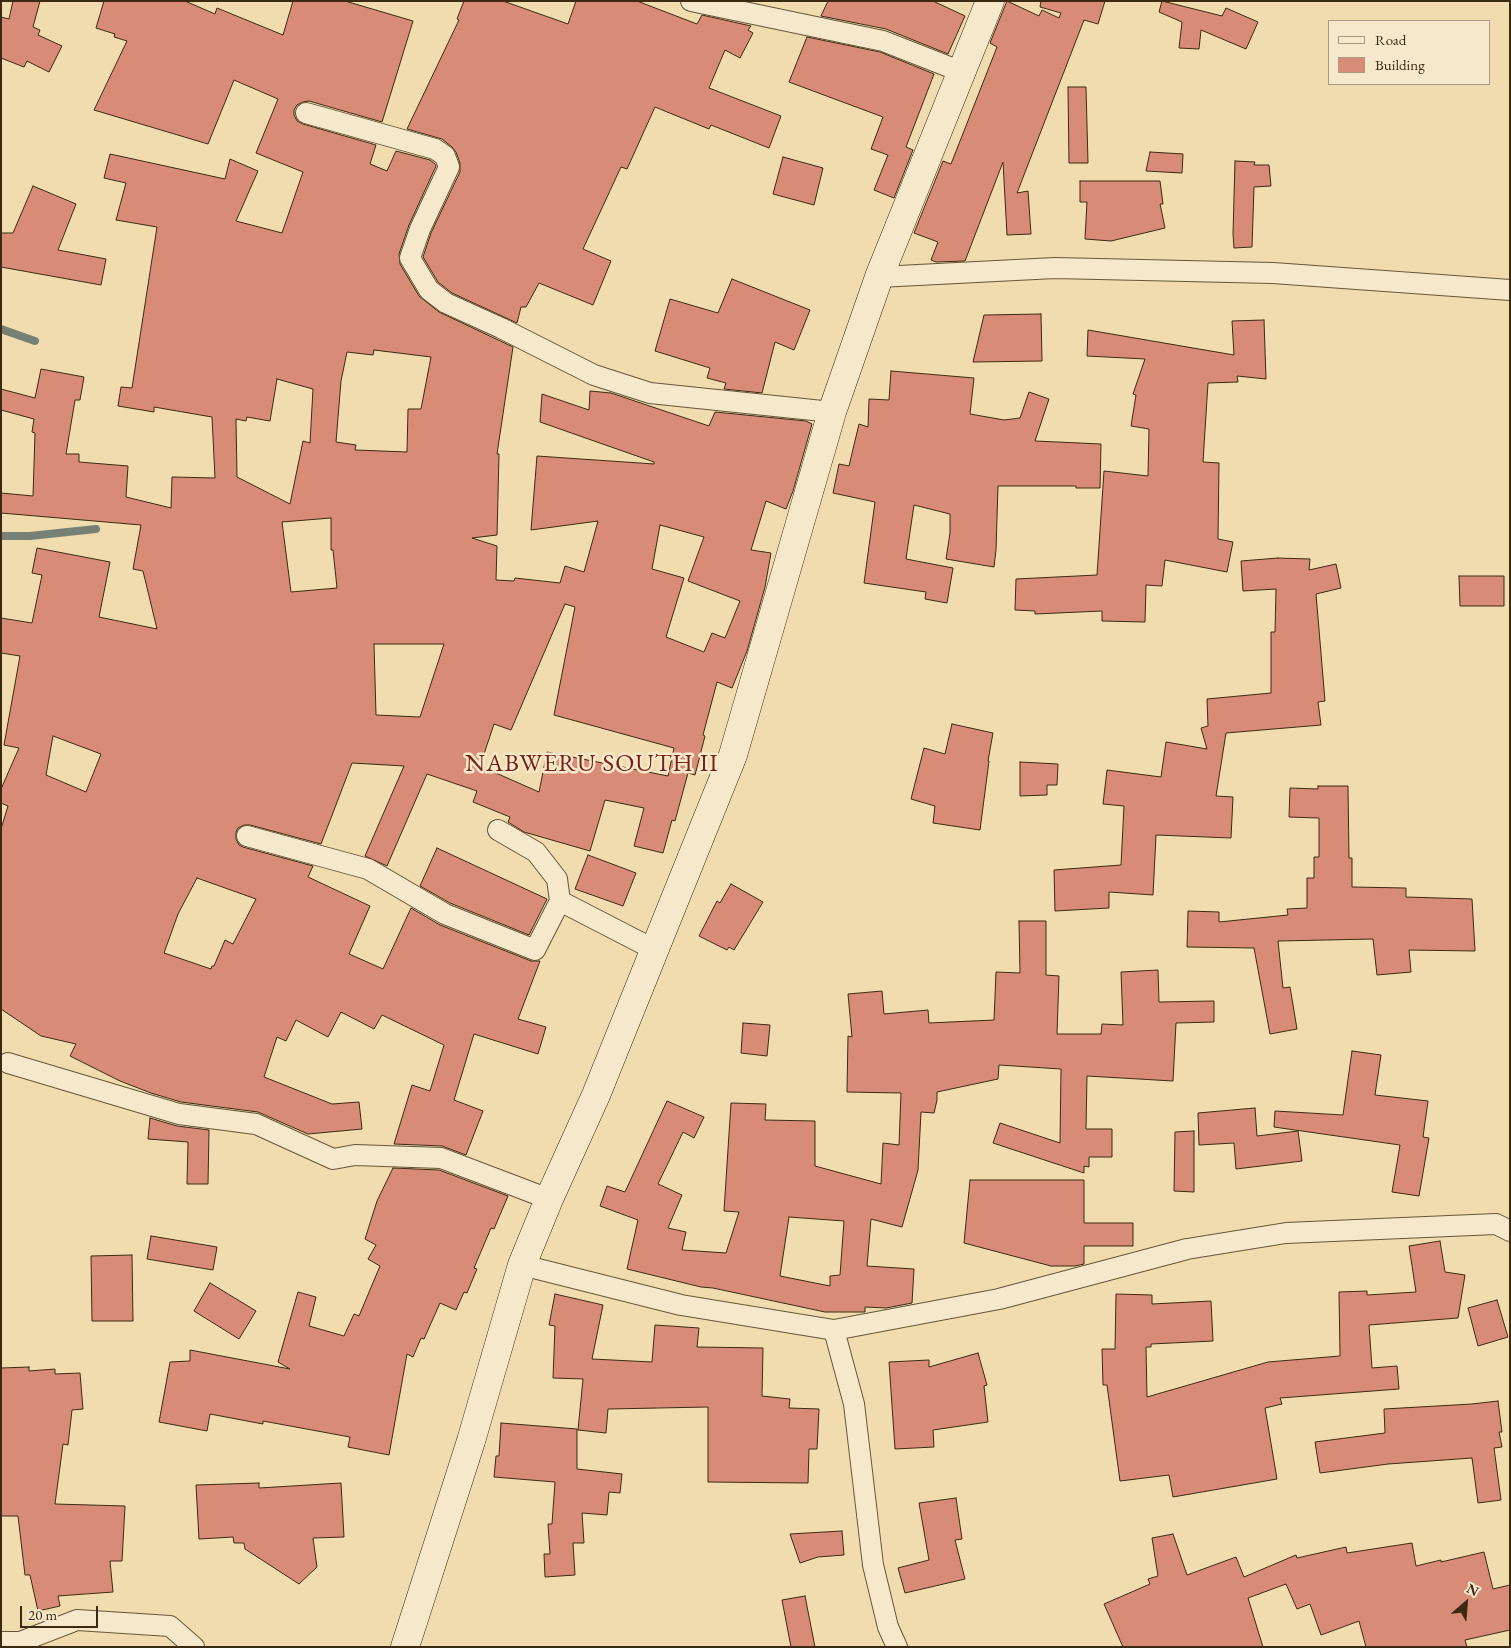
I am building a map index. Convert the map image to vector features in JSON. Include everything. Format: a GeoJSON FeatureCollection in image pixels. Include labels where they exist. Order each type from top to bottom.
{"type":"FeatureCollection","features":[{"type":"Feature","properties":{"kind":"street"},"geometry":{"type":"LineString","coordinates":[[691,1],[883,41],[962,72]]}},
{"type":"Feature","properties":{"kind":"street"},"geometry":{"type":"LineString","coordinates":[[405,1647],[471,1441],[522,1265],[549,1199],[596,1095],[733,755],[832,412],[879,276],[990,1]]}},
{"type":"Feature","properties":{"kind":"street"},"geometry":{"type":"LineString","coordinates":[[306,113],[435,149],[446,156],[448,168],[420,230],[410,258],[429,290],[446,303],[501,328],[594,376],[650,393],[832,412]]}},
{"type":"Feature","properties":{"kind":"street"},"geometry":{"type":"LineString","coordinates":[[879,276],[1055,268],[1253,272],[1510,290]]}},
{"type":"Feature","properties":{"kind":"street"},"geometry":{"type":"LineString","coordinates":[[247,836],[368,869],[445,914],[535,950],[560,901],[557,879],[536,852],[498,830]]}},
{"type":"Feature","properties":{"kind":"street"},"geometry":{"type":"LineString","coordinates":[[560,901],[655,950]]}},
{"type":"Feature","properties":{"kind":"street"},"geometry":{"type":"LineString","coordinates":[[8,1063],[179,1114],[256,1124],[333,1160],[356,1155],[441,1158],[549,1199]]}},
{"type":"Feature","properties":{"kind":"street"},"geometry":{"type":"LineString","coordinates":[[522,1265],[681,1305],[834,1330],[1000,1299],[1187,1249],[1286,1233],[1496,1224],[1510,1231]]}},
{"type":"Feature","properties":{"kind":"street"},"geometry":{"type":"LineString","coordinates":[[834,1330],[854,1404],[873,1565],[888,1627],[897,1647]]}},
{"type":"Feature","properties":{"kind":"street"},"geometry":{"type":"LineString","coordinates":[[1,1642],[20,1642],[77,1620],[170,1626],[194,1647]]}},
{"type":"Feature","properties":{"kind":"building"},"geometry":{"type":"Polygon","coordinates":[[[13,1],[40,1],[33,27],[40,30],[38,35],[62,46],[49,72],[27,61],[24,67],[1,58],[1,17],[9,19],[13,1]]]}},
{"type":"Feature","properties":{"kind":"building"},"geometry":{"type":"Polygon","coordinates":[[[104,1],[185,1],[215,14],[217,8],[283,35],[293,1],[345,1],[413,21],[382,122],[309,101],[297,105],[294,115],[297,121],[303,124],[376,145],[370,164],[387,171],[396,151],[430,160],[436,166],[409,225],[399,254],[400,264],[419,296],[439,312],[513,347],[497,454],[499,454],[497,535],[472,538],[497,546],[496,580],[514,581],[515,578],[560,583],[565,566],[584,572],[598,521],[531,530],[537,456],[654,464],[654,462],[540,422],[542,394],[589,410],[590,391],[611,393],[709,426],[715,412],[806,421],[812,424],[786,509],[766,501],[751,550],[771,553],[765,587],[747,651],[732,688],[717,682],[695,775],[688,773],[675,821],[672,820],[663,853],[634,846],[644,808],[605,800],[590,851],[524,832],[508,822],[510,817],[473,802],[477,791],[427,774],[387,866],[365,856],[404,766],[352,763],[321,844],[250,825],[238,828],[236,832],[236,839],[239,845],[313,866],[308,877],[370,906],[349,954],[383,969],[411,908],[440,925],[531,961],[540,961],[518,1019],[546,1027],[538,1054],[474,1034],[454,1100],[483,1111],[466,1155],[442,1146],[394,1144],[412,1085],[430,1091],[444,1045],[382,1015],[374,1029],[341,1012],[328,1037],[296,1020],[286,1041],[277,1037],[264,1077],[332,1104],[359,1102],[362,1129],[308,1134],[258,1112],[181,1102],[120,1081],[70,1056],[76,1044],[41,1036],[1,1009],[1,829],[8,806],[1,803],[1,789],[19,748],[4,745],[20,656],[1,653],[1,618],[32,623],[42,575],[32,573],[37,548],[110,562],[99,617],[157,629],[143,571],[133,569],[141,525],[1,513],[1,493],[33,496],[35,433],[32,432],[34,419],[1,410],[1,389],[35,398],[41,369],[84,377],[80,400],[75,400],[66,454],[79,454],[79,462],[128,466],[126,497],[171,508],[172,477],[215,478],[212,417],[154,407],[154,412],[118,406],[121,387],[132,388],[157,227],[116,220],[126,183],[104,178],[110,154],[225,179],[230,159],[258,171],[236,221],[282,233],[303,172],[256,153],[278,99],[234,80],[208,144],[94,110],[127,41],[114,37],[115,34],[96,28],[104,1]],[[374,350],[373,355],[347,352],[341,381],[336,442],[356,445],[355,450],[407,452],[408,409],[421,409],[431,357],[374,350]],[[277,379],[270,421],[247,417],[246,421],[236,419],[237,477],[290,504],[303,441],[310,443],[313,389],[277,379]],[[331,518],[282,522],[291,592],[337,588],[333,550],[331,550],[331,518]],[[660,525],[652,569],[684,578],[666,637],[704,652],[712,633],[725,638],[740,601],[688,581],[704,537],[660,525]],[[565,604],[511,730],[494,724],[480,766],[539,792],[547,752],[668,776],[674,748],[554,715],[575,607],[565,604]],[[374,644],[376,715],[420,717],[444,644],[374,644]],[[53,736],[46,775],[86,792],[101,754],[53,736]],[[197,878],[178,914],[164,953],[211,969],[225,940],[233,944],[256,899],[197,878]]]}},
{"type":"Feature","properties":{"kind":"building"},"geometry":{"type":"Polygon","coordinates":[[[464,1],[503,1],[568,24],[576,1],[637,1],[697,24],[702,15],[751,26],[748,30],[753,33],[740,58],[725,50],[709,88],[781,116],[769,148],[711,125],[709,129],[655,107],[627,169],[621,167],[583,249],[611,261],[593,305],[539,283],[526,307],[521,307],[517,323],[452,293],[438,282],[423,257],[431,233],[460,172],[460,163],[456,152],[442,139],[407,129],[459,20],[457,19],[464,1]]]}},
{"type":"Feature","properties":{"kind":"building"},"geometry":{"type":"Polygon","coordinates":[[[828,1],[933,1],[965,16],[948,54],[886,29],[821,16],[828,1]]]}},
{"type":"Feature","properties":{"kind":"building"},"geometry":{"type":"Polygon","coordinates":[[[1007,1],[1039,16],[1042,10],[1059,18],[1061,13],[1040,7],[1041,1],[1105,1],[1098,24],[1084,20],[1017,193],[1028,191],[1031,234],[1007,235],[1003,162],[965,261],[936,262],[931,260],[938,242],[914,233],[943,161],[951,164],[997,47],[990,43],[1007,1]]]}},
{"type":"Feature","properties":{"kind":"building"},"geometry":{"type":"Polygon","coordinates":[[[1162,1],[1222,16],[1226,8],[1258,22],[1246,49],[1201,30],[1199,49],[1179,48],[1182,22],[1159,12],[1162,1]]]}},
{"type":"Feature","properties":{"kind":"building"},"geometry":{"type":"Polygon","coordinates":[[[807,37],[880,52],[934,74],[906,147],[913,150],[894,198],[874,190],[888,155],[871,149],[883,117],[789,82],[807,37]]]}},
{"type":"Feature","properties":{"kind":"building"},"geometry":{"type":"Polygon","coordinates":[[[1068,87],[1086,87],[1088,163],[1069,163],[1068,87]]]}},
{"type":"Feature","properties":{"kind":"building"},"geometry":{"type":"Polygon","coordinates":[[[1150,152],[1183,154],[1182,173],[1146,171],[1150,152]]]}},
{"type":"Feature","properties":{"kind":"building"},"geometry":{"type":"Polygon","coordinates":[[[783,157],[823,168],[814,205],[773,194],[783,157]]]}},
{"type":"Feature","properties":{"kind":"building"},"geometry":{"type":"Polygon","coordinates":[[[1235,161],[1255,162],[1254,165],[1269,165],[1271,186],[1254,187],[1252,247],[1234,248],[1235,161]]]}},
{"type":"Feature","properties":{"kind":"building"},"geometry":{"type":"Polygon","coordinates":[[[1080,181],[1160,181],[1163,204],[1160,204],[1165,228],[1111,241],[1085,239],[1087,202],[1080,202],[1080,181]]]}},
{"type":"Feature","properties":{"kind":"building"},"geometry":{"type":"Polygon","coordinates":[[[33,186],[76,204],[58,250],[106,259],[101,285],[1,267],[1,233],[13,233],[33,186]]]}},
{"type":"Feature","properties":{"kind":"building"},"geometry":{"type":"Polygon","coordinates":[[[732,279],[810,310],[794,350],[775,342],[762,393],[724,389],[726,383],[707,378],[710,368],[655,351],[670,299],[718,313],[732,279]]]}},
{"type":"Feature","properties":{"kind":"building"},"geometry":{"type":"Polygon","coordinates":[[[1041,314],[1042,361],[973,362],[984,315],[1041,314]]]}},
{"type":"Feature","properties":{"kind":"building"},"geometry":{"type":"Polygon","coordinates":[[[1264,320],[1266,379],[1237,376],[1238,382],[1208,383],[1203,462],[1219,463],[1218,539],[1233,542],[1227,572],[1165,560],[1162,586],[1146,585],[1145,622],[1102,621],[1102,611],[1035,614],[1035,611],[1015,610],[1016,579],[1097,575],[1104,471],[1148,476],[1149,429],[1131,426],[1136,395],[1133,394],[1145,359],[1087,356],[1088,330],[1234,355],[1232,321],[1264,320]]]}},
{"type":"Feature","properties":{"kind":"building"},"geometry":{"type":"Polygon","coordinates":[[[891,371],[974,378],[970,414],[1004,420],[1020,418],[1029,392],[1049,399],[1035,441],[1101,444],[1100,488],[1076,488],[1076,486],[998,486],[994,567],[946,559],[950,533],[950,514],[914,505],[906,559],[953,568],[947,603],[925,599],[926,592],[864,583],[875,502],[833,493],[839,464],[849,466],[859,424],[868,427],[869,399],[889,400],[891,371]]]}},
{"type":"Feature","properties":{"kind":"building"},"geometry":{"type":"Polygon","coordinates":[[[1278,558],[1310,559],[1309,570],[1336,564],[1341,588],[1316,594],[1325,701],[1318,702],[1321,725],[1226,733],[1216,796],[1233,797],[1231,838],[1156,835],[1153,895],[1109,892],[1109,908],[1055,911],[1054,870],[1121,865],[1124,806],[1103,804],[1107,770],[1161,777],[1166,742],[1207,749],[1201,728],[1208,726],[1207,699],[1271,693],[1271,632],[1275,632],[1276,589],[1243,591],[1241,561],[1278,558]]]}},
{"type":"Feature","properties":{"kind":"building"},"geometry":{"type":"Polygon","coordinates":[[[1459,576],[1504,576],[1504,606],[1460,606],[1459,576]]]}},
{"type":"Feature","properties":{"kind":"building"},"geometry":{"type":"Polygon","coordinates":[[[952,724],[993,733],[980,830],[933,823],[935,806],[911,799],[924,748],[945,754],[952,724]]]}},
{"type":"Feature","properties":{"kind":"building"},"geometry":{"type":"Polygon","coordinates":[[[1020,762],[1058,764],[1057,785],[1047,785],[1047,795],[1020,796],[1020,762]]]}},
{"type":"Feature","properties":{"kind":"building"},"geometry":{"type":"Polygon","coordinates":[[[1318,786],[1348,786],[1349,858],[1352,858],[1352,887],[1406,888],[1406,897],[1472,899],[1475,951],[1409,950],[1411,972],[1377,975],[1373,939],[1278,941],[1283,988],[1290,987],[1297,1029],[1270,1034],[1254,948],[1187,947],[1188,911],[1219,912],[1219,922],[1288,915],[1287,909],[1307,908],[1307,878],[1314,878],[1314,857],[1319,857],[1319,818],[1289,817],[1290,788],[1318,789],[1318,786]]]}},
{"type":"Feature","properties":{"kind":"building"},"geometry":{"type":"Polygon","coordinates":[[[437,848],[547,899],[529,935],[450,903],[420,886],[437,848]]]}},
{"type":"Feature","properties":{"kind":"building"},"geometry":{"type":"Polygon","coordinates":[[[588,855],[636,873],[623,906],[575,889],[588,855]]]}},
{"type":"Feature","properties":{"kind":"building"},"geometry":{"type":"Polygon","coordinates":[[[731,884],[763,902],[734,950],[729,947],[727,950],[699,936],[717,901],[720,903],[731,884]]]}},
{"type":"Feature","properties":{"kind":"building"},"geometry":{"type":"Polygon","coordinates":[[[1019,921],[1046,921],[1046,975],[1059,976],[1057,1034],[1101,1034],[1102,1024],[1123,1025],[1121,972],[1158,970],[1159,1002],[1214,1001],[1214,1022],[1176,1023],[1173,1081],[1087,1076],[1086,1129],[1112,1129],[1112,1157],[1089,1157],[1089,1167],[1084,1166],[1084,1173],[993,1143],[1000,1123],[1060,1143],[1061,1069],[999,1065],[998,1079],[937,1092],[934,1113],[921,1112],[918,1170],[902,1227],[871,1219],[867,1266],[914,1269],[912,1303],[886,1308],[865,1307],[865,1312],[825,1312],[701,1287],[627,1269],[638,1220],[600,1206],[607,1186],[625,1192],[667,1101],[704,1117],[694,1138],[683,1132],[658,1184],[682,1195],[668,1228],[686,1232],[682,1250],[726,1253],[739,1212],[724,1211],[731,1103],[766,1104],[765,1120],[815,1121],[815,1166],[881,1184],[883,1143],[899,1145],[901,1093],[847,1092],[848,1036],[852,1037],[848,994],[882,991],[884,1014],[928,1010],[929,1023],[994,1020],[996,972],[1020,973],[1019,921]],[[789,1217],[780,1276],[830,1286],[830,1276],[840,1275],[844,1221],[789,1217]]]}},
{"type":"Feature","properties":{"kind":"building"},"geometry":{"type":"Polygon","coordinates":[[[743,1023],[770,1025],[767,1056],[741,1053],[743,1023]]]}},
{"type":"Feature","properties":{"kind":"building"},"geometry":{"type":"Polygon","coordinates":[[[1352,1051],[1381,1055],[1375,1095],[1428,1101],[1423,1137],[1429,1138],[1419,1196],[1392,1192],[1400,1145],[1274,1127],[1275,1111],[1343,1115],[1352,1051]]]}},
{"type":"Feature","properties":{"kind":"building"},"geometry":{"type":"Polygon","coordinates":[[[1255,1108],[1257,1136],[1298,1131],[1302,1161],[1236,1169],[1234,1143],[1199,1145],[1198,1113],[1255,1108]]]}},
{"type":"Feature","properties":{"kind":"building"},"geometry":{"type":"Polygon","coordinates":[[[150,1118],[177,1126],[209,1130],[208,1184],[187,1184],[188,1142],[148,1139],[150,1118]]]}},
{"type":"Feature","properties":{"kind":"building"},"geometry":{"type":"Polygon","coordinates":[[[1194,1131],[1194,1192],[1174,1191],[1175,1132],[1194,1131]]]}},
{"type":"Feature","properties":{"kind":"building"},"geometry":{"type":"Polygon","coordinates":[[[393,1168],[439,1170],[508,1196],[494,1229],[491,1228],[474,1268],[477,1269],[467,1293],[464,1292],[456,1310],[440,1303],[424,1339],[421,1338],[413,1357],[407,1354],[389,1455],[348,1447],[350,1437],[263,1421],[263,1424],[210,1414],[207,1431],[159,1422],[170,1362],[190,1361],[190,1350],[290,1369],[278,1362],[298,1292],[316,1297],[309,1326],[344,1336],[354,1314],[359,1316],[380,1266],[368,1259],[376,1245],[365,1239],[377,1201],[393,1168]]]}},
{"type":"Feature","properties":{"kind":"building"},"geometry":{"type":"Polygon","coordinates":[[[970,1180],[1084,1180],[1084,1223],[1133,1223],[1133,1246],[1084,1246],[1084,1264],[1051,1266],[964,1243],[970,1180]]]}},
{"type":"Feature","properties":{"kind":"building"},"geometry":{"type":"Polygon","coordinates":[[[151,1236],[217,1247],[213,1270],[147,1259],[151,1236]]]}},
{"type":"Feature","properties":{"kind":"building"},"geometry":{"type":"Polygon","coordinates":[[[1440,1241],[1445,1272],[1465,1275],[1458,1318],[1369,1325],[1372,1368],[1397,1366],[1399,1389],[1280,1398],[1282,1404],[1265,1408],[1277,1479],[1173,1497],[1169,1475],[1120,1481],[1107,1385],[1103,1385],[1102,1349],[1115,1349],[1116,1294],[1152,1295],[1152,1304],[1211,1301],[1213,1341],[1151,1344],[1151,1347],[1146,1347],[1147,1397],[1268,1362],[1340,1356],[1339,1292],[1367,1291],[1367,1295],[1416,1292],[1409,1246],[1440,1241]]]}},
{"type":"Feature","properties":{"kind":"building"},"geometry":{"type":"Polygon","coordinates":[[[132,1255],[133,1321],[92,1321],[91,1256],[132,1255]]]}},
{"type":"Feature","properties":{"kind":"building"},"geometry":{"type":"Polygon","coordinates":[[[210,1283],[256,1311],[239,1339],[194,1311],[210,1283]]]}},
{"type":"Feature","properties":{"kind":"building"},"geometry":{"type":"Polygon","coordinates":[[[555,1294],[603,1305],[592,1359],[652,1362],[655,1325],[699,1328],[697,1347],[763,1348],[762,1396],[790,1399],[789,1408],[819,1409],[817,1449],[809,1449],[808,1483],[708,1482],[708,1407],[608,1409],[606,1433],[578,1430],[583,1379],[553,1378],[555,1326],[549,1325],[555,1294]]]}},
{"type":"Feature","properties":{"kind":"building"},"geometry":{"type":"Polygon","coordinates":[[[1497,1300],[1508,1337],[1478,1346],[1468,1308],[1497,1300]]]}},
{"type":"Feature","properties":{"kind":"building"},"geometry":{"type":"Polygon","coordinates":[[[978,1353],[987,1385],[984,1386],[988,1422],[933,1430],[934,1447],[895,1449],[889,1362],[929,1360],[929,1367],[978,1353]]]}},
{"type":"Feature","properties":{"kind":"building"},"geometry":{"type":"Polygon","coordinates":[[[29,1367],[29,1371],[55,1369],[55,1374],[80,1373],[83,1409],[72,1410],[68,1445],[63,1444],[55,1504],[125,1506],[122,1561],[110,1561],[113,1592],[58,1596],[60,1606],[38,1611],[30,1575],[25,1575],[18,1516],[1,1516],[1,1368],[29,1367]]]}},
{"type":"Feature","properties":{"kind":"building"},"geometry":{"type":"Polygon","coordinates":[[[1498,1401],[1502,1432],[1499,1432],[1502,1447],[1494,1448],[1501,1500],[1478,1503],[1472,1458],[1388,1464],[1320,1473],[1315,1442],[1385,1433],[1384,1409],[1498,1401]]]}},
{"type":"Feature","properties":{"kind":"building"},"geometry":{"type":"Polygon","coordinates":[[[501,1423],[577,1429],[577,1469],[622,1474],[620,1493],[609,1492],[607,1515],[582,1513],[584,1543],[573,1543],[575,1575],[545,1577],[544,1554],[550,1554],[548,1524],[552,1524],[555,1482],[494,1477],[496,1456],[499,1456],[501,1423]]]}},
{"type":"Feature","properties":{"kind":"building"},"geometry":{"type":"Polygon","coordinates":[[[259,1483],[259,1488],[341,1483],[344,1537],[313,1538],[317,1567],[299,1584],[245,1549],[244,1543],[234,1543],[233,1537],[199,1539],[196,1485],[259,1483]]]}},
{"type":"Feature","properties":{"kind":"building"},"geometry":{"type":"Polygon","coordinates":[[[956,1498],[962,1539],[955,1540],[965,1579],[905,1593],[898,1568],[929,1560],[919,1503],[956,1498]]]}},
{"type":"Feature","properties":{"kind":"building"},"geometry":{"type":"Polygon","coordinates":[[[842,1531],[844,1555],[818,1557],[800,1563],[790,1534],[842,1531]]]}},
{"type":"Feature","properties":{"kind":"building"},"geometry":{"type":"Polygon","coordinates":[[[1173,1534],[1187,1575],[1236,1557],[1244,1577],[1296,1555],[1297,1558],[1346,1547],[1347,1553],[1412,1543],[1416,1566],[1484,1552],[1493,1589],[1510,1585],[1510,1630],[1465,1640],[1467,1647],[1366,1647],[1359,1621],[1321,1635],[1310,1604],[1297,1609],[1286,1584],[1248,1598],[1263,1647],[1123,1647],[1104,1604],[1150,1584],[1148,1579],[1158,1576],[1152,1538],[1173,1534]]]}},
{"type":"Feature","properties":{"kind":"building"},"geometry":{"type":"Polygon","coordinates":[[[805,1596],[815,1647],[791,1647],[782,1600],[805,1596]]]}},
{"type":"Feature","properties":{"kind":"waterway"},"geometry":{"type":"LineString","coordinates":[[1,329],[35,341]]}},
{"type":"Feature","properties":{"kind":"waterway"},"geometry":{"type":"LineString","coordinates":[[1,536],[30,536],[96,529]]}},
{"type":"Feature","properties":{"kind":"district","name":"NABWERU SOUTH II"},"geometry":{"type":"Point","coordinates":[592,764]}}]}
